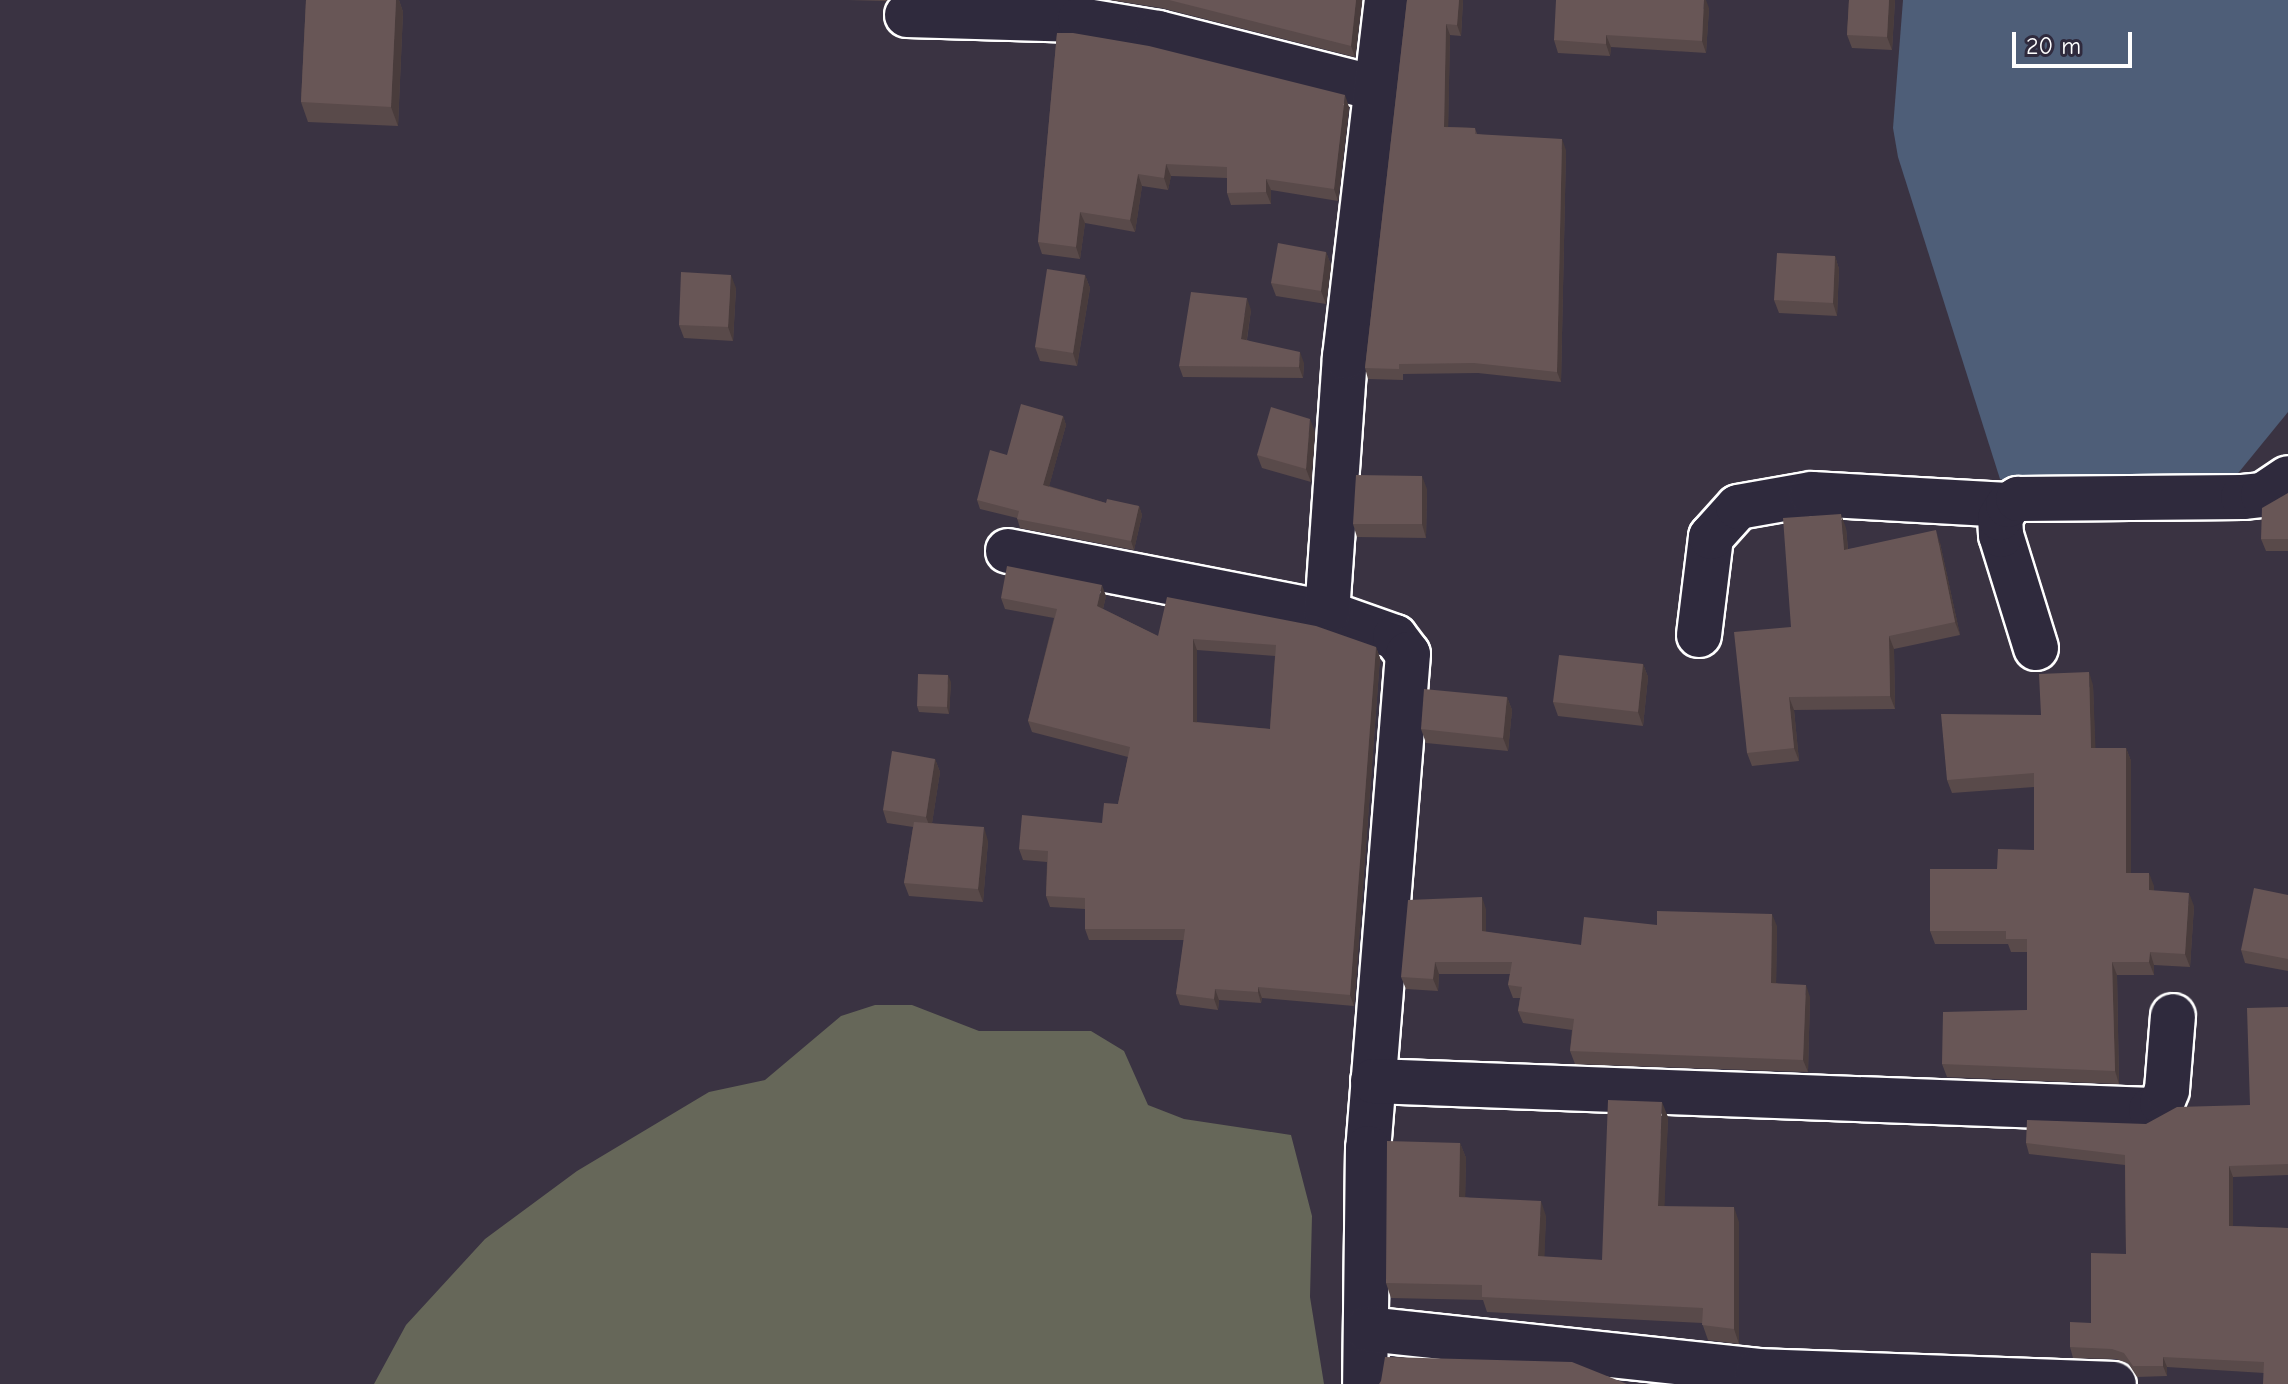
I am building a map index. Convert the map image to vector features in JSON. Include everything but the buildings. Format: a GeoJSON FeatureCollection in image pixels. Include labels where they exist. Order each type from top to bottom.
{"type":"FeatureCollection","features":[{"type":"Feature","properties":{"kind":"street"},"geometry":{"type":"LineString","coordinates":[[1327,613],[1332,493],[1387,0]]}},
{"type":"Feature","properties":{"kind":"street"},"geometry":{"type":"LineString","coordinates":[[907,15],[1080,20],[1158,33],[1376,88]]}},
{"type":"Feature","properties":{"kind":"street"},"geometry":{"type":"LineString","coordinates":[[2036,648],[2001,535],[2000,518],[2008,505],[2018,499],[2243,497],[2263,495],[2288,478]]}},
{"type":"Feature","properties":{"kind":"street"},"geometry":{"type":"LineString","coordinates":[[1699,635],[1711,537],[1738,507],[1812,494],[2008,505]]}},
{"type":"Feature","properties":{"kind":"street"},"geometry":{"type":"LineString","coordinates":[[1008,551],[1327,613],[1395,637],[1408,654],[1373,1081],[1365,1384]]}},
{"type":"Feature","properties":{"kind":"street"},"geometry":{"type":"LineString","coordinates":[[1373,1081],[2151,1110],[2162,1103],[2167,1090],[2173,1016]]}},
{"type":"Feature","properties":{"kind":"street"},"geometry":{"type":"LineString","coordinates":[[1367,1329],[1758,1377],[2114,1384]]}},
{"type":"Feature","properties":{"kind":"green space"},"geometry":{"type":"Polygon","coordinates":[[[875,1005],[912,1005],[979,1031],[1091,1031],[1124,1051],[1148,1105],[1184,1119],[1291,1135],[1312,1216],[1310,1297],[1324,1384],[374,1384],[406,1325],[485,1239],[577,1171],[709,1092],[765,1080],[841,1016],[875,1005]]]}},
{"type":"Feature","properties":{"kind":"water"},"geometry":{"type":"Polygon","coordinates":[[[1903,0],[2288,0],[2288,412],[2226,488],[2024,488],[2000,479],[1898,157],[1893,128],[1903,0]]]}}]}
